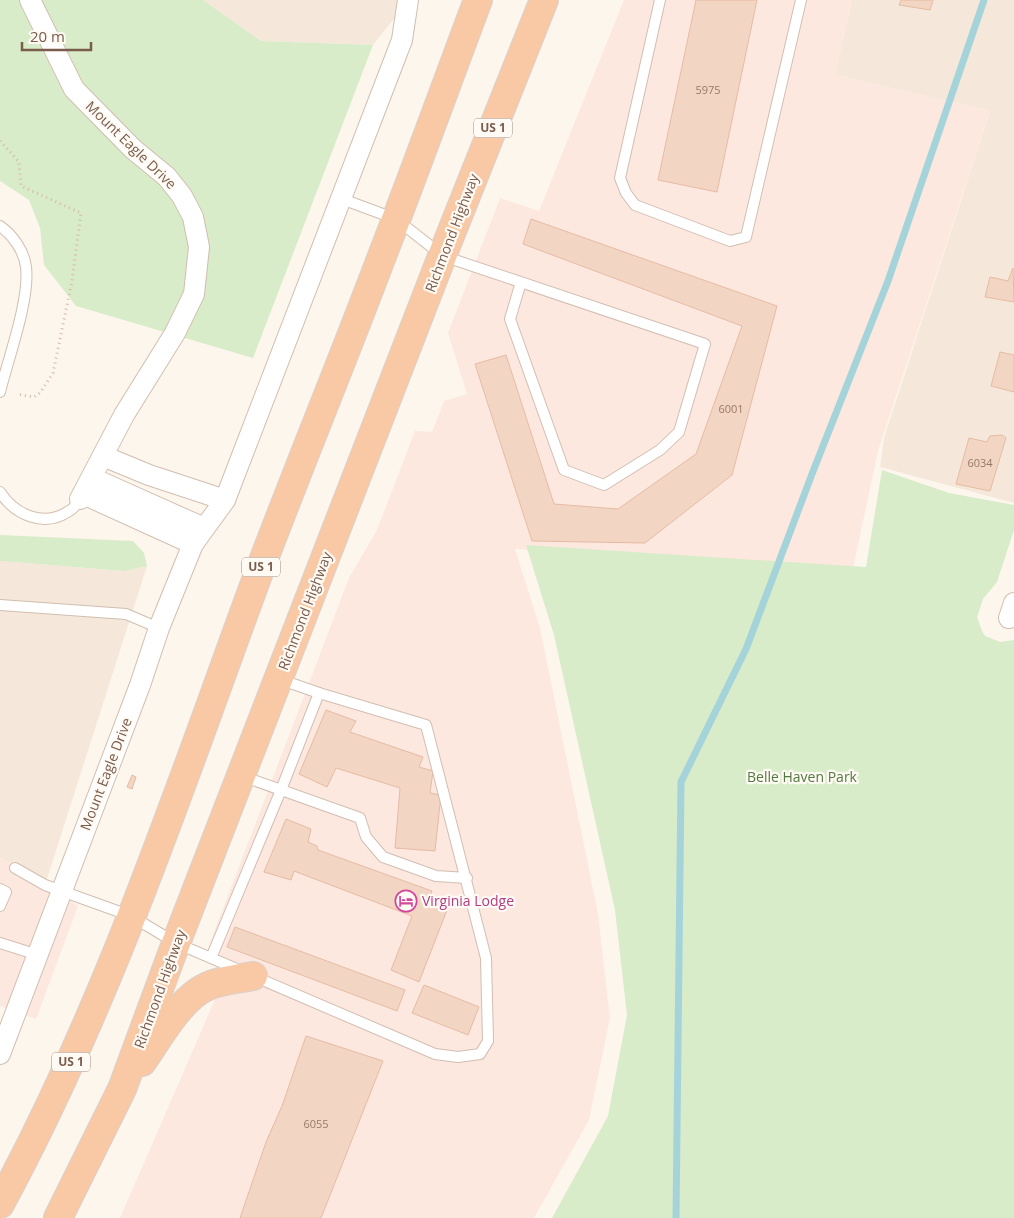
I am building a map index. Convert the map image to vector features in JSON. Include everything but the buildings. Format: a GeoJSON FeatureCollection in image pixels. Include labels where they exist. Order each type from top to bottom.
{"type":"FeatureCollection","features":[{"type":"Feature","properties":{"kind":"highway","name":"US 1"},"geometry":{"type":"LineString","coordinates":[[0,1204],[27,1154],[79,1045],[155,859],[260,570],[396,220],[478,0]]}},
{"type":"Feature","properties":{"kind":"highway","name":"Richmond Highway"},"geometry":{"type":"LineString","coordinates":[[58,1218],[122,1089],[278,679],[544,0]]}},
{"type":"Feature","properties":{"kind":"highway"},"geometry":{"type":"LineString","coordinates":[[122,1089],[188,1000],[209,986],[254,976]]}},
{"type":"Feature","properties":{"kind":"street","name":"Mount Eagle Drive"},"geometry":{"type":"LineString","coordinates":[[30,0],[74,89],[133,149],[167,176],[182,196],[193,217],[199,247],[194,294],[176,333],[124,415],[85,490]]}},
{"type":"Feature","properties":{"kind":"street","name":"Mount Eagle Drive"},"geometry":{"type":"LineString","coordinates":[[1,1047],[38,955],[159,628],[199,536],[225,500],[402,40],[408,0]]}},
{"type":"Feature","properties":{"kind":"street"},"geometry":{"type":"LineString","coordinates":[[103,456],[149,476],[225,500]]}},
{"type":"Feature","properties":{"kind":"street"},"geometry":{"type":"LineString","coordinates":[[85,490],[199,536]]}},
{"type":"Feature","properties":{"kind":"lane"},"geometry":{"type":"LineString","coordinates":[[660,0],[620,178],[626,193],[634,205],[730,241],[746,237],[801,0]]}},
{"type":"Feature","properties":{"kind":"lane"},"geometry":{"type":"LineString","coordinates":[[342,199],[396,220],[443,256],[521,282],[705,344],[679,432],[660,450],[604,485],[564,470],[510,319],[521,282]]}},
{"type":"Feature","properties":{"kind":"lane"},"geometry":{"type":"LineString","coordinates":[[0,226],[12,236],[21,251],[26,267],[26,288],[0,391]]}},
{"type":"Feature","properties":{"kind":"lane"},"geometry":{"type":"LineString","coordinates":[[0,492],[12,505],[29,517],[42,520],[70,511],[85,490]]}},
{"type":"Feature","properties":{"kind":"lane"},"geometry":{"type":"LineString","coordinates":[[0,606],[126,614],[159,628]]}},
{"type":"Feature","properties":{"kind":"lane"},"geometry":{"type":"LineString","coordinates":[[15,868],[45,885],[131,916],[176,943],[435,1054],[458,1057],[480,1054],[488,1041],[486,958],[467,878],[426,725],[278,679]]}},
{"type":"Feature","properties":{"kind":"lane"},"geometry":{"type":"LineString","coordinates":[[211,958],[319,693]]}},
{"type":"Feature","properties":{"kind":"lane"},"geometry":{"type":"LineString","coordinates":[[241,776],[360,818],[366,837],[383,857],[436,876],[467,878]]}},
{"type":"Feature","properties":{"kind":"lane"},"geometry":{"type":"LineString","coordinates":[[0,906],[3,891]]}},
{"type":"Feature","properties":{"kind":"lane"},"geometry":{"type":"LineString","coordinates":[[0,943],[38,955]]}},
{"type":"Feature","properties":{"kind":"path"},"geometry":{"type":"LineString","coordinates":[[0,142],[19,162],[22,186],[81,214],[72,281],[53,373],[40,394],[34,397],[0,391]]}},
{"type":"Feature","properties":{"kind":"shaded area"},"geometry":{"type":"Polygon","coordinates":[[[203,0],[409,0],[373,45],[261,41],[203,0]]]}},
{"type":"Feature","properties":{"kind":"shaded area"},"geometry":{"type":"Polygon","coordinates":[[[624,0],[852,0],[835,75],[990,111],[878,451],[852,573],[515,549],[540,628],[598,914],[610,1018],[589,1120],[534,1218],[120,1218],[230,965],[205,956],[349,578],[377,530],[415,431],[432,432],[444,401],[467,394],[448,333],[500,198],[539,211],[624,0]]]}},
{"type":"Feature","properties":{"kind":"shaded area"},"geometry":{"type":"Polygon","coordinates":[[[852,0],[1014,0],[1014,503],[880,467],[884,438],[990,111],[835,75],[852,0]]]}},
{"type":"Feature","properties":{"kind":"shaded area"},"geometry":{"type":"Polygon","coordinates":[[[0,561],[124,571],[147,566],[45,885],[0,857],[0,561]]]}},
{"type":"Feature","properties":{"kind":"shaded area"},"geometry":{"type":"Polygon","coordinates":[[[0,857],[78,906],[36,1019],[0,1006],[0,857]]]}},
{"type":"Feature","properties":{"kind":"green space"},"geometry":{"type":"Polygon","coordinates":[[[0,0],[203,0],[261,41],[373,45],[253,358],[76,306],[44,265],[40,228],[29,200],[0,181],[0,0]]]}},
{"type":"Feature","properties":{"kind":"green space","name":"Belle Haven Park"},"geometry":{"type":"Polygon","coordinates":[[[882,470],[949,493],[1014,505],[1014,530],[997,582],[983,599],[977,617],[985,636],[1000,642],[1014,640],[1014,1218],[552,1218],[608,1116],[627,1015],[615,910],[554,635],[526,545],[866,567],[882,470]]]}},
{"type":"Feature","properties":{"kind":"green space"},"geometry":{"type":"Polygon","coordinates":[[[0,535],[133,541],[144,553],[147,566],[124,571],[0,561],[0,535]]]}},
{"type":"Feature","properties":{"kind":"waterway"},"geometry":{"type":"LineString","coordinates":[[676,1218],[681,782],[746,649],[888,281],[984,0]]}},
{"type":"Feature","properties":{"kind":"place","name":"Virginia Lodge"},"geometry":{"type":"Point","coordinates":[406,901]}}]}
